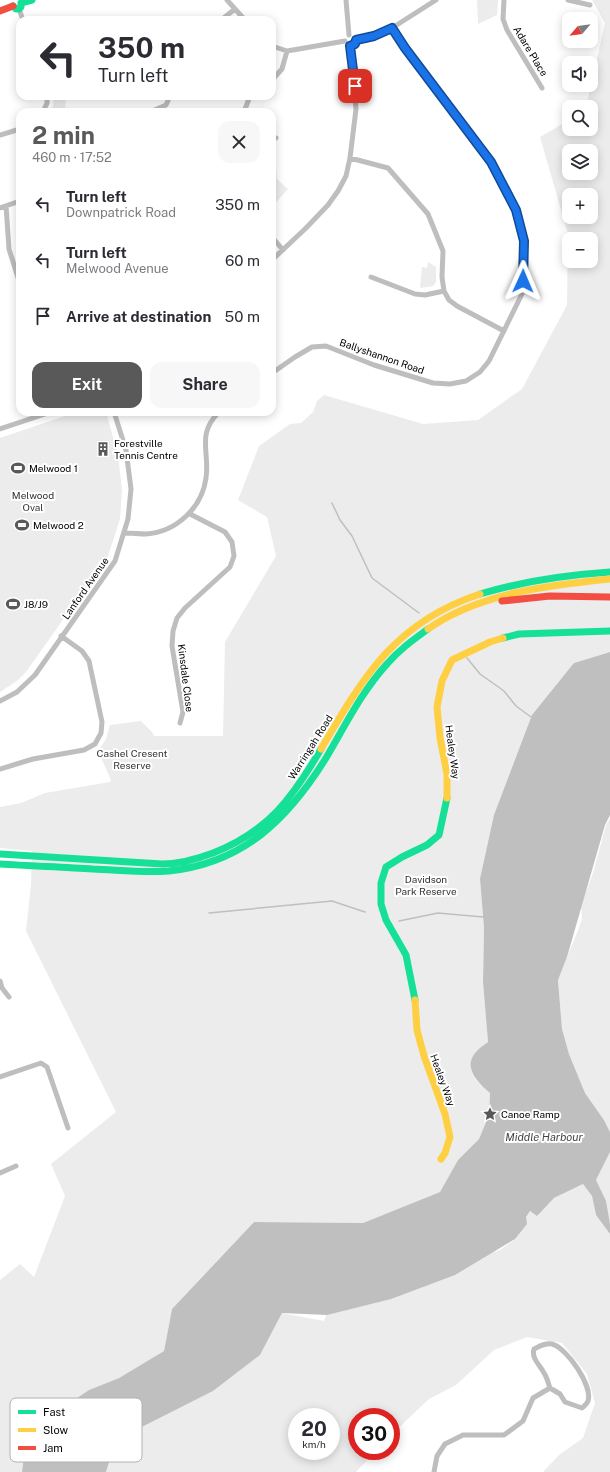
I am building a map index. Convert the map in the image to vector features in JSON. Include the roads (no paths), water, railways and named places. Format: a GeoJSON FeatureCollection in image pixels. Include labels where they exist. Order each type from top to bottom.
{"type":"FeatureCollection","features":[{"type":"Feature","properties":{"kind":"main road"},"geometry":{"type":"LineString","coordinates":[[0,11],[32,0]]}},
{"type":"Feature","properties":{"kind":"main road","name":"Warringah Road"},"geometry":{"type":"LineString","coordinates":[[0,854],[162,864],[178,863],[207,855],[230,846],[267,822],[281,809],[314,761],[365,677],[379,659],[400,638],[414,627],[440,611],[505,586],[571,575],[610,572]]}},
{"type":"Feature","properties":{"kind":"main road","name":"Warringah Road"},"geometry":{"type":"LineString","coordinates":[[0,864],[150,872],[171,871],[188,868],[211,862],[230,854],[250,844],[277,823],[298,801],[316,775],[372,683],[387,664],[404,647],[426,630],[443,620],[478,605],[507,595],[529,590],[610,579]]}},
{"type":"Feature","properties":{"kind":"main road"},"geometry":{"type":"LineString","coordinates":[[478,605],[524,598],[550,596],[610,597]]}},
{"type":"Feature","properties":{"kind":"main road","name":"Healey Way"},"geometry":{"type":"LineString","coordinates":[[441,1159],[445,1153],[450,1137],[445,1114],[438,1098],[417,1030],[415,997],[406,955],[396,935],[386,920],[381,904],[381,883],[386,867],[402,857],[427,845],[439,835],[444,821],[447,800],[448,774],[440,738],[437,707],[442,681],[452,660],[490,642],[519,634],[610,631]]}},
{"type":"Feature","properties":{"kind":"street"},"geometry":{"type":"LineString","coordinates":[[227,0],[241,16]]}},
{"type":"Feature","properties":{"kind":"street"},"geometry":{"type":"LineString","coordinates":[[345,42],[346,37],[349,35],[346,0]]}},
{"type":"Feature","properties":{"kind":"street"},"geometry":{"type":"LineString","coordinates":[[350,46],[355,44],[356,40],[374,36],[392,28],[430,2],[436,0]]}},
{"type":"Feature","properties":{"kind":"street","name":"Adare Place"},"geometry":{"type":"LineString","coordinates":[[504,0],[503,18],[507,30],[542,88]]}},
{"type":"Feature","properties":{"kind":"street"},"geometry":{"type":"LineString","coordinates":[[568,0],[590,5]]}},
{"type":"Feature","properties":{"kind":"street"},"geometry":{"type":"LineString","coordinates":[[18,6],[22,16]]}},
{"type":"Feature","properties":{"kind":"street"},"geometry":{"type":"LineString","coordinates":[[226,16],[235,9]]}},
{"type":"Feature","properties":{"kind":"street","name":"Ballyshannon Road"},"geometry":{"type":"LineString","coordinates":[[276,370],[312,346],[326,346],[374,365],[433,383],[450,384],[466,381],[480,372],[489,361],[522,294],[524,241],[516,210],[491,162],[405,48],[392,28]]}},
{"type":"Feature","properties":{"kind":"street"},"geometry":{"type":"LineString","coordinates":[[349,35],[353,35],[356,40]]}},
{"type":"Feature","properties":{"kind":"street"},"geometry":{"type":"LineString","coordinates":[[276,256],[306,228],[338,192],[346,176],[350,158],[356,109],[350,46],[345,42]]}},
{"type":"Feature","properties":{"kind":"street"},"geometry":{"type":"LineString","coordinates":[[276,47],[287,51],[345,42]]}},
{"type":"Feature","properties":{"kind":"street"},"geometry":{"type":"LineString","coordinates":[[276,76],[282,69],[287,51]]}},
{"type":"Feature","properties":{"kind":"street"},"geometry":{"type":"LineString","coordinates":[[158,108],[166,104],[168,100]]}},
{"type":"Feature","properties":{"kind":"street"},"geometry":{"type":"LineString","coordinates":[[0,135],[16,130]]}},
{"type":"Feature","properties":{"kind":"street"},"geometry":{"type":"LineString","coordinates":[[350,158],[388,168],[428,214],[443,251],[442,277],[444,291],[449,300],[456,306],[504,331]]}},
{"type":"Feature","properties":{"kind":"street"},"geometry":{"type":"LineString","coordinates":[[0,208],[16,202]]}},
{"type":"Feature","properties":{"kind":"street"},"geometry":{"type":"LineString","coordinates":[[6,206],[9,249],[16,271]]}},
{"type":"Feature","properties":{"kind":"street"},"geometry":{"type":"LineString","coordinates":[[276,242],[283,250]]}},
{"type":"Feature","properties":{"kind":"street"},"geometry":{"type":"LineString","coordinates":[[371,277],[415,294],[444,291]]}},
{"type":"Feature","properties":{"kind":"street"},"geometry":{"type":"LineString","coordinates":[[0,429],[39,416]]}},
{"type":"Feature","properties":{"kind":"street","name":"Lanford Avenue"},"geometry":{"type":"LineString","coordinates":[[0,701],[17,692],[35,675],[115,561],[125,533],[128,519],[130,488],[126,450],[115,416]]}},
{"type":"Feature","properties":{"kind":"street"},"geometry":{"type":"LineString","coordinates":[[125,533],[147,534],[163,530],[177,524],[190,514],[198,501],[206,479],[207,466],[204,441],[207,429],[211,420],[215,416]]}},
{"type":"Feature","properties":{"kind":"street","name":"Kinsdale Close"},"geometry":{"type":"LineString","coordinates":[[180,723],[183,712],[172,646],[173,631],[177,618],[185,608],[230,567],[234,556],[232,542],[224,532],[190,514]]}},
{"type":"Feature","properties":{"kind":"street"},"geometry":{"type":"LineString","coordinates":[[0,769],[33,759],[84,750],[95,744],[102,733],[102,722],[89,661],[82,651],[61,636]]}},
{"type":"Feature","properties":{"kind":"street"},"geometry":{"type":"LineString","coordinates":[[0,981],[2,988],[9,996]]}},
{"type":"Feature","properties":{"kind":"street"},"geometry":{"type":"LineString","coordinates":[[0,1077],[40,1063],[47,1067],[68,1128]]}},
{"type":"Feature","properties":{"kind":"street"},"geometry":{"type":"LineString","coordinates":[[0,1173],[16,1166]]}},
{"type":"Feature","properties":{"kind":"street"},"geometry":{"type":"LineString","coordinates":[[546,1344],[557,1346],[568,1356],[577,1368],[588,1390],[588,1401],[582,1408],[565,1402],[560,1394],[550,1388],[545,1374],[536,1361],[533,1353],[534,1349],[546,1344]]}},
{"type":"Feature","properties":{"kind":"street"},"geometry":{"type":"LineString","coordinates":[[434,1472],[438,1456],[445,1444],[462,1435],[504,1436],[523,1421],[533,1398],[550,1388]]}},
{"type":"Feature","properties":{"kind":"water","name":"Middle Harbour"},"geometry":{"type":"Polygon","coordinates":[[[610,652],[610,815],[605,825],[567,957],[558,980],[562,1029],[569,1054],[585,1093],[604,1120],[610,1132],[610,1152],[596,1180],[606,1201],[610,1224],[610,1234],[596,1215],[592,1196],[583,1184],[554,1198],[537,1216],[530,1211],[526,1217],[527,1224],[515,1239],[455,1275],[391,1299],[327,1315],[282,1313],[260,1355],[213,1391],[142,1427],[142,1398],[77,1398],[89,1390],[119,1378],[164,1351],[172,1309],[254,1222],[363,1223],[440,1192],[458,1160],[479,1139],[489,1115],[490,1093],[476,1079],[471,1068],[473,1056],[488,1042],[483,982],[484,928],[480,879],[494,815],[532,715],[574,663],[610,652]]]}},
{"type":"Feature","properties":{"kind":"water","name":"Middle Harbour"},"geometry":{"type":"Polygon","coordinates":[[[23,1462],[109,1462],[106,1472],[22,1472],[23,1462]]]}},
{"type":"Feature","properties":{"kind":"waterway"},"geometry":{"type":"LineString","coordinates":[[332,503],[340,520],[352,536],[372,578],[419,613]]}},
{"type":"Feature","properties":{"kind":"waterway"},"geometry":{"type":"LineString","coordinates":[[467,658],[480,674],[504,691],[516,706],[531,717]]}},
{"type":"Feature","properties":{"kind":"waterway"},"geometry":{"type":"LineString","coordinates":[[209,913],[332,901],[365,912]]}},
{"type":"Feature","properties":{"kind":"waterway"},"geometry":{"type":"LineString","coordinates":[[399,921],[438,913],[483,917]]}},
{"type":"Feature","properties":{"kind":"place","name":"Forestville Tennis Centre"},"geometry":{"type":"Point","coordinates":[103,449]}},
{"type":"Feature","properties":{"kind":"place","name":"Melwood 1"},"geometry":{"type":"Point","coordinates":[18,468]}},
{"type":"Feature","properties":{"kind":"place","name":"Melwood 2"},"geometry":{"type":"Point","coordinates":[22,525]}},
{"type":"Feature","properties":{"kind":"place","name":"J8/J9"},"geometry":{"type":"Point","coordinates":[13,604]}},
{"type":"Feature","properties":{"kind":"place","name":"Canoe Ramp"},"geometry":{"type":"Point","coordinates":[490,1114]}},
{"type":"Feature","properties":{"kind":"park label","name":"Melwood Oval"},"geometry":{"type":"Point","coordinates":[33,500]}},
{"type":"Feature","properties":{"kind":"park label","name":"Cashel Cresent Reserve"},"geometry":{"type":"Point","coordinates":[132,758]}},
{"type":"Feature","properties":{"kind":"park label","name":"Davidson Park Reserve"},"geometry":{"type":"Point","coordinates":[426,884]}}]}
